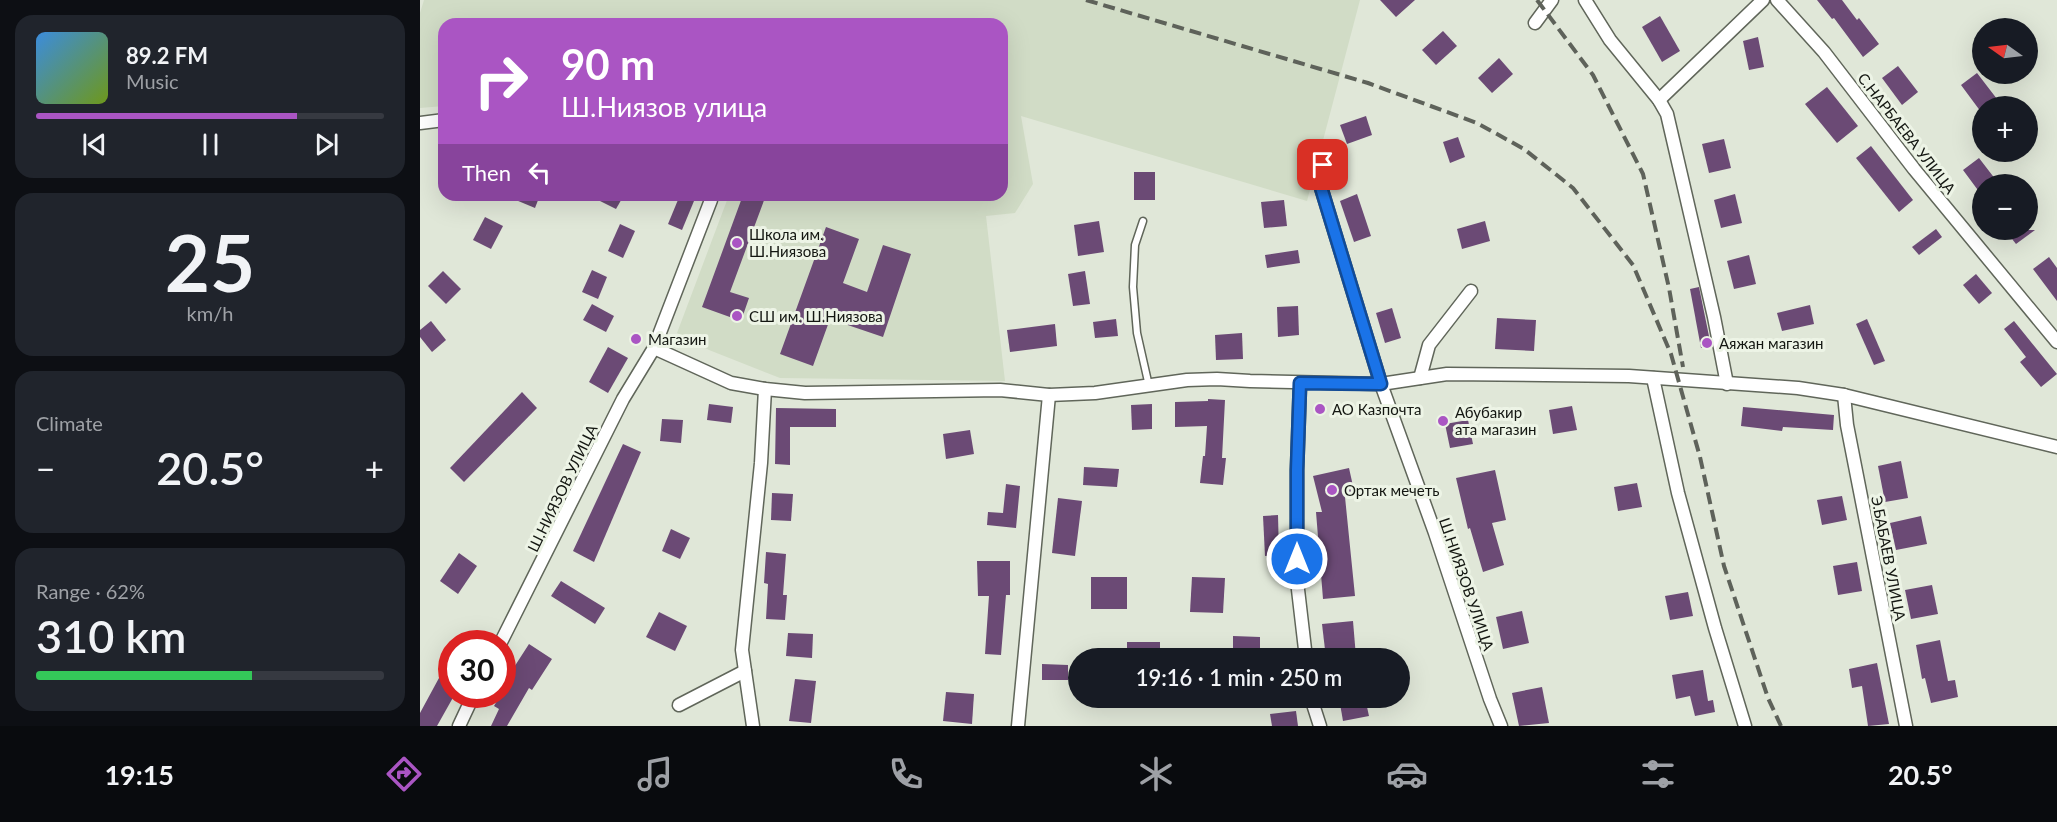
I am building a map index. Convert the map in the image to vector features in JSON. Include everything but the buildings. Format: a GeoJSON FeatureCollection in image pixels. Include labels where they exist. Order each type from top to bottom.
{"type":"FeatureCollection","features":[{"type":"Feature","properties":{"kind":"street"},"geometry":{"type":"LineString","coordinates":[[1535,23],[1552,0]]}},
{"type":"Feature","properties":{"kind":"street"},"geometry":{"type":"LineString","coordinates":[[1585,0],[1610,40],[1659,100],[1667,114],[1714,316],[1727,384]]}},
{"type":"Feature","properties":{"kind":"street"},"geometry":{"type":"LineString","coordinates":[[1659,100],[1763,0]]}},
{"type":"Feature","properties":{"kind":"street","name":"С.НАРБАЕВА УЛИЦА"},"geometry":{"type":"LineString","coordinates":[[1777,0],[1824,52],[1914,169],[2057,342]]}},
{"type":"Feature","properties":{"kind":"street"},"geometry":{"type":"LineString","coordinates":[[420,123],[438,121]]}},
{"type":"Feature","properties":{"kind":"street","name":"Ш.НИЯЗОВ УЛИЦА"},"geometry":{"type":"LineString","coordinates":[[1323,165],[1319,181],[1381,384],[1501,726]]}},
{"type":"Feature","properties":{"kind":"street","name":"Ш.НИЯЗОВ УЛИЦА"},"geometry":{"type":"LineString","coordinates":[[507,630],[623,399],[654,348],[711,201]]}},
{"type":"Feature","properties":{"kind":"street"},"geometry":{"type":"LineString","coordinates":[[1420,378],[1429,345],[1471,291]]}},
{"type":"Feature","properties":{"kind":"street"},"geometry":{"type":"LineString","coordinates":[[654,348],[731,383],[806,393],[1000,390],[1049,395],[1095,393],[1187,380],[1217,379],[1381,384],[1447,374],[1629,376],[1798,388],[1844,395],[2057,447]]}},
{"type":"Feature","properties":{"kind":"street"},"geometry":{"type":"LineString","coordinates":[[1653,378],[1678,493],[1745,726]]}},
{"type":"Feature","properties":{"kind":"street"},"geometry":{"type":"LineString","coordinates":[[1300,383],[1297,581],[1305,648]]}},
{"type":"Feature","properties":{"kind":"street"},"geometry":{"type":"LineString","coordinates":[[753,726],[742,650],[761,464],[765,389]]}},
{"type":"Feature","properties":{"kind":"street"},"geometry":{"type":"LineString","coordinates":[[1018,726],[1049,395]]}},
{"type":"Feature","properties":{"kind":"street","name":"Э.БАБАЕВ УЛИЦА"},"geometry":{"type":"LineString","coordinates":[[1844,395],[1847,425],[1906,726]]}},
{"type":"Feature","properties":{"kind":"street"},"geometry":{"type":"LineString","coordinates":[[679,705],[745,671]]}},
{"type":"Feature","properties":{"kind":"street"},"geometry":{"type":"LineString","coordinates":[[459,726],[467,708]]}},
{"type":"Feature","properties":{"kind":"street"},"geometry":{"type":"LineString","coordinates":[[1314,708],[1320,726]]}},
{"type":"Feature","properties":{"kind":"lane"},"geometry":{"type":"LineString","coordinates":[[1143,221],[1135,245],[1133,287],[1137,333],[1150,386]]}},
{"type":"Feature","properties":{"kind":"shaded area"},"geometry":{"type":"Polygon","coordinates":[[[424,0],[1360,0],[1307,201],[1021,116],[1033,184],[1015,213],[986,216],[1005,381],[780,378],[709,350],[677,333],[727,201],[1008,201],[1008,18],[438,18],[438,106],[420,108],[420,13],[424,0]]]}},
{"type":"Feature","properties":{"kind":"railway"},"geometry":{"type":"LineString","coordinates":[[1086,0],[1368,83],[1477,123],[1524,149],[1573,188],[1633,265],[1671,354],[1700,457],[1724,566],[1768,698],[1781,726]]}},
{"type":"Feature","properties":{"kind":"railway"},"geometry":{"type":"LineString","coordinates":[[1537,0],[1593,75],[1643,174],[1669,288],[1683,367]]}},
{"type":"Feature","properties":{"kind":"place","name":"Школа им. Ш.Ниязова"},"geometry":{"type":"Point","coordinates":[737,243]}},
{"type":"Feature","properties":{"kind":"place","name":"СШ им. Ш.Ниязова"},"geometry":{"type":"Point","coordinates":[737,316]}},
{"type":"Feature","properties":{"kind":"place","name":"Магазин"},"geometry":{"type":"Point","coordinates":[636,339]}},
{"type":"Feature","properties":{"kind":"place","name":"Аяжан магазин"},"geometry":{"type":"Point","coordinates":[1707,343]}},
{"type":"Feature","properties":{"kind":"place","name":"АО Казпочта"},"geometry":{"type":"Point","coordinates":[1320,409]}},
{"type":"Feature","properties":{"kind":"place","name":"Абубакир ата магазин"},"geometry":{"type":"Point","coordinates":[1443,421]}},
{"type":"Feature","properties":{"kind":"place","name":"Ортак мечеть"},"geometry":{"type":"Point","coordinates":[1332,490]}},
{"type":"Feature","properties":{"kind":"route"},"geometry":{"type":"LineString","coordinates":[[1297,559],[1300,383],[1381,384],[1319,181],[1323,165]]}}]}
